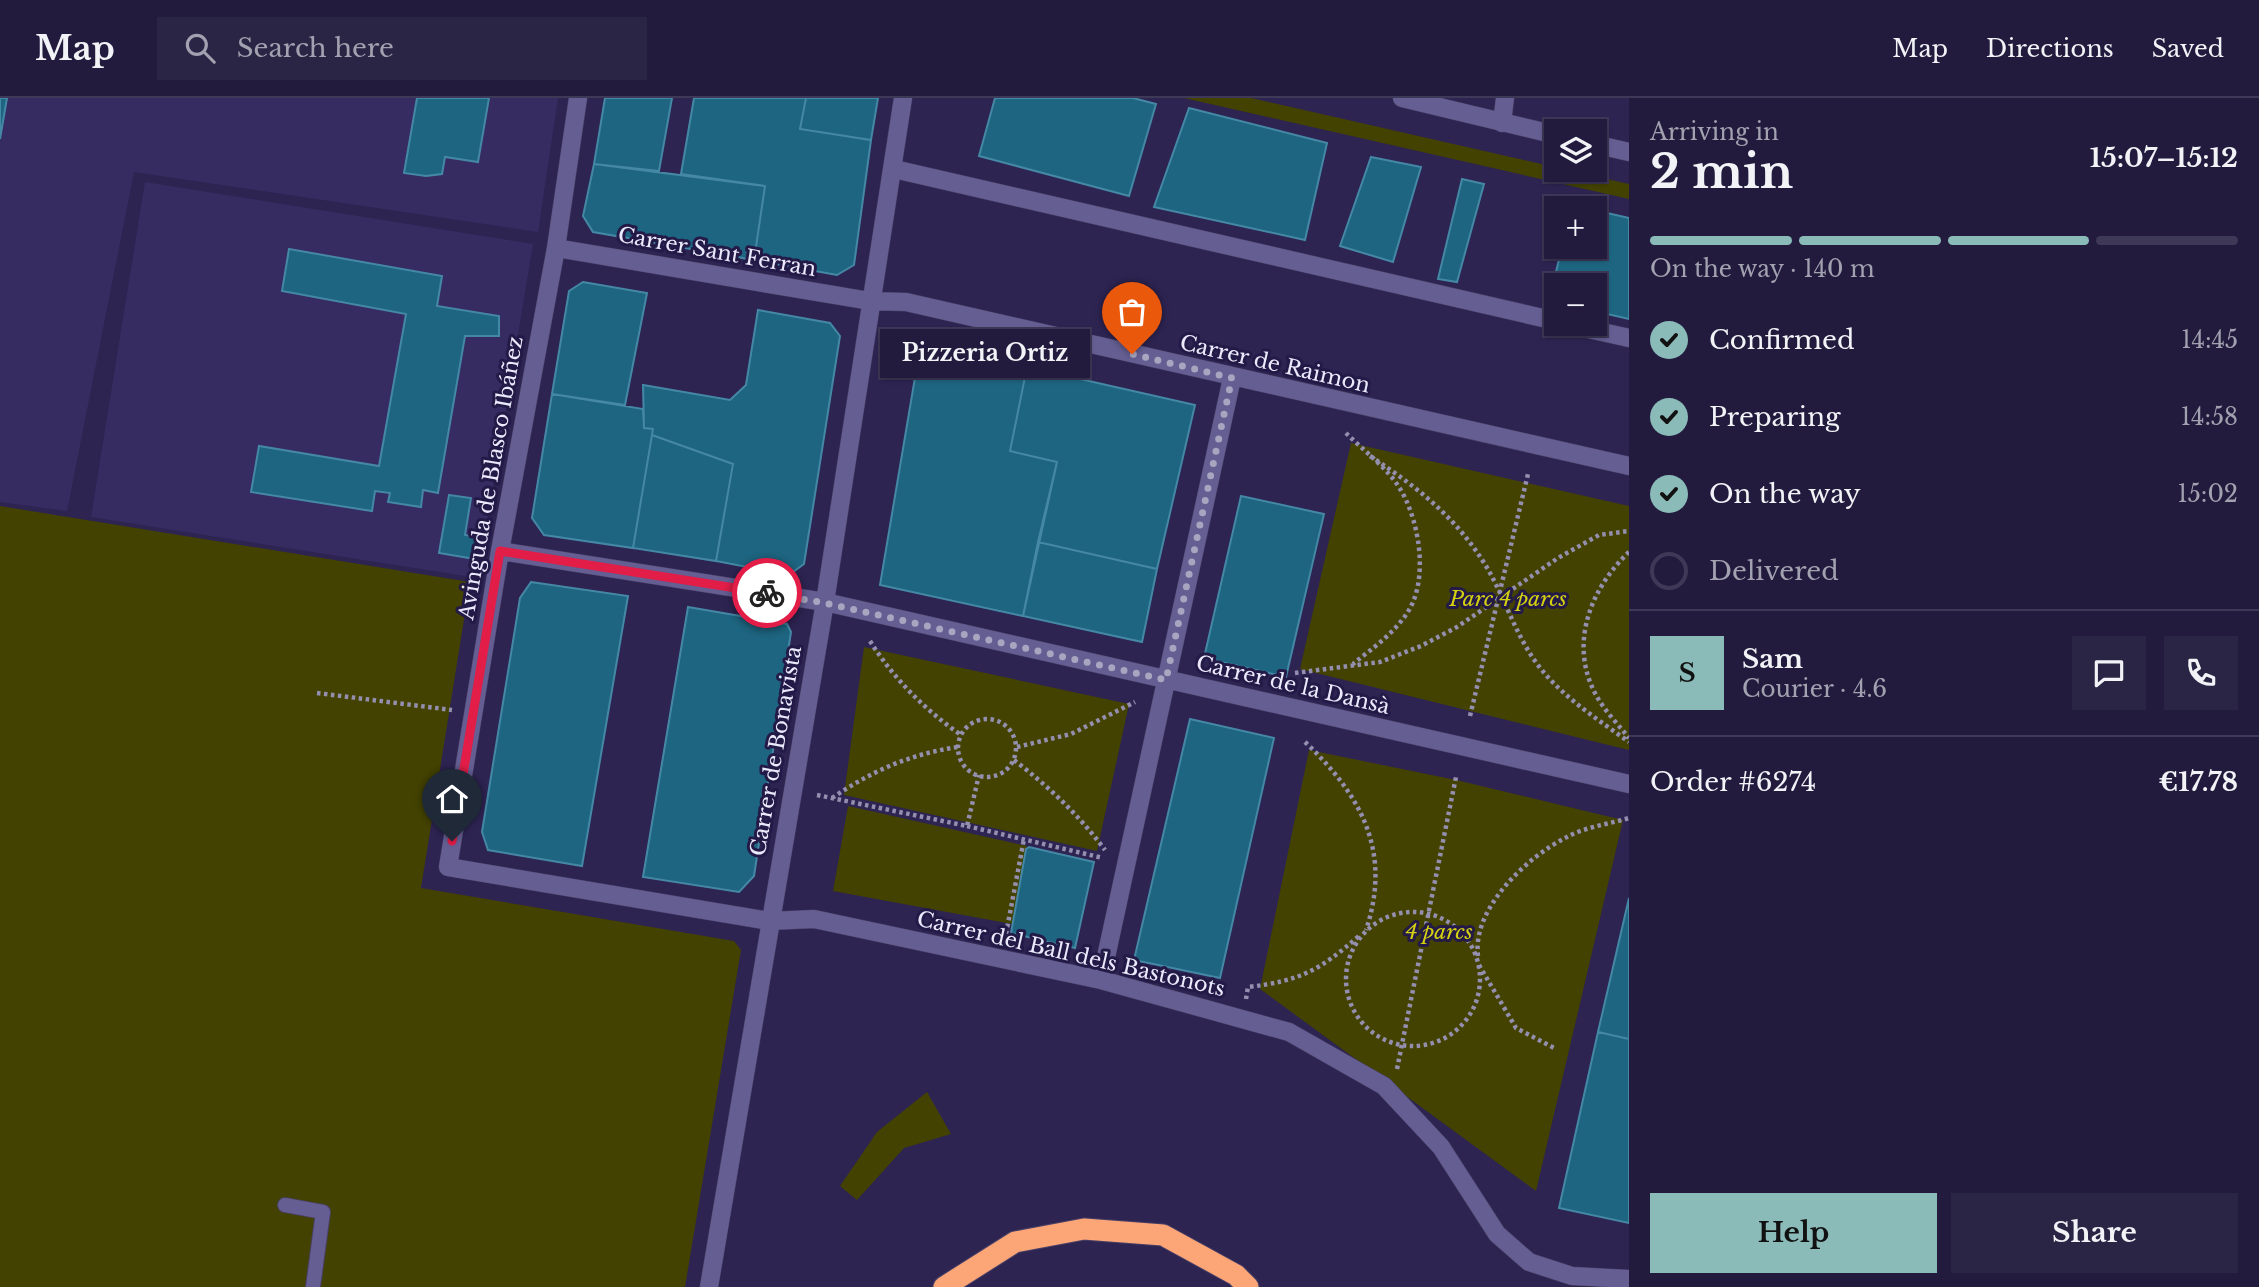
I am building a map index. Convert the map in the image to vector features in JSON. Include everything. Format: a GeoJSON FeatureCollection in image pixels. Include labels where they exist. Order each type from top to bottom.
{"type":"FeatureCollection","features":[{"type":"Feature","properties":{"kind":"highway"},"geometry":{"type":"LineString","coordinates":[[947,1286],[1015,1242],[1084,1229],[1163,1235],[1236,1275],[1248,1287]]}},
{"type":"Feature","properties":{"kind":"street","name":"Avinguda de Blasco Ibáñez"},"geometry":{"type":"LineString","coordinates":[[448,867],[500,551],[556,248],[578,98]]}},
{"type":"Feature","properties":{"kind":"street","name":"Carrer de Bonavista"},"geometry":{"type":"LineString","coordinates":[[709,1287],[825,603],[903,98]]}},
{"type":"Feature","properties":{"kind":"street"},"geometry":{"type":"LineString","coordinates":[[1402,98],[1544,132]]}},
{"type":"Feature","properties":{"kind":"street"},"geometry":{"type":"LineString","coordinates":[[1502,123],[1505,98]]}},
{"type":"Feature","properties":{"kind":"street"},"geometry":{"type":"LineString","coordinates":[[1607,147],[1629,152]]}},
{"type":"Feature","properties":{"kind":"street"},"geometry":{"type":"LineString","coordinates":[[894,169],[1544,318]]}},
{"type":"Feature","properties":{"kind":"street","name":"Carrer Sant Ferran"},"geometry":{"type":"LineString","coordinates":[[556,248],[870,301]]}},
{"type":"Feature","properties":{"kind":"street","name":"Carrer de Raimon"},"geometry":{"type":"LineString","coordinates":[[870,301],[906,302],[1629,466]]}},
{"type":"Feature","properties":{"kind":"street"},"geometry":{"type":"LineString","coordinates":[[1607,333],[1629,338]]}},
{"type":"Feature","properties":{"kind":"street"},"geometry":{"type":"LineString","coordinates":[[1101,980],[1232,378]]}},
{"type":"Feature","properties":{"kind":"street","name":"Carrer de la Dansà"},"geometry":{"type":"LineString","coordinates":[[500,551],[825,603],[1629,784]]}},
{"type":"Feature","properties":{"kind":"street","name":"Carrer del Ball dels Bastonots"},"geometry":{"type":"LineString","coordinates":[[448,867],[769,921],[814,919],[1101,980],[1289,1032],[1384,1086],[1441,1147],[1497,1234],[1529,1262],[1572,1276],[1629,1279]]}},
{"type":"Feature","properties":{"kind":"lane"},"geometry":{"type":"LineString","coordinates":[[285,1205],[323,1212],[313,1287]]}},
{"type":"Feature","properties":{"kind":"path"},"geometry":{"type":"LineString","coordinates":[[1346,433],[1399,487],[1414,525],[1420,562],[1413,603],[1386,638],[1352,664]]}},
{"type":"Feature","properties":{"kind":"path"},"geometry":{"type":"LineString","coordinates":[[1370,456],[1422,491],[1457,523],[1487,568],[1500,598],[1536,663],[1571,700],[1629,740]]}},
{"type":"Feature","properties":{"kind":"path"},"geometry":{"type":"LineString","coordinates":[[1469,716],[1500,598],[1528,474]]}},
{"type":"Feature","properties":{"kind":"path"},"geometry":{"type":"LineString","coordinates":[[1295,673],[1380,662],[1421,646],[1457,627],[1599,535],[1629,531]]}},
{"type":"Feature","properties":{"kind":"path"},"geometry":{"type":"LineString","coordinates":[[1629,552],[1608,572],[1589,608],[1581,654],[1593,690],[1629,740]]}},
{"type":"Feature","properties":{"kind":"path"},"geometry":{"type":"LineString","coordinates":[[870,640],[886,667],[910,693],[931,714],[961,735]]}},
{"type":"Feature","properties":{"kind":"path"},"geometry":{"type":"LineString","coordinates":[[317,694],[473,713]]}},
{"type":"Feature","properties":{"kind":"path"},"geometry":{"type":"LineString","coordinates":[[1017,747],[1071,734],[1135,702]]}},
{"type":"Feature","properties":{"kind":"path"},"geometry":{"type":"LineString","coordinates":[[993,719],[1010,729],[1017,747],[1014,760],[995,776],[979,775],[962,762],[958,747],[961,735],[974,722],[993,719]]}},
{"type":"Feature","properties":{"kind":"path"},"geometry":{"type":"LineString","coordinates":[[1305,742],[1336,772],[1357,804],[1378,870],[1375,899],[1366,930],[1350,957],[1346,988],[1352,1009],[1364,1026],[1381,1039],[1402,1045],[1424,1045],[1446,1037],[1464,1023],[1475,1003],[1480,981],[1476,943],[1493,901],[1529,860],[1569,836],[1629,818]]}},
{"type":"Feature","properties":{"kind":"path"},"geometry":{"type":"LineString","coordinates":[[832,798],[886,766],[927,752],[958,747]]}},
{"type":"Feature","properties":{"kind":"path"},"geometry":{"type":"LineString","coordinates":[[1014,760],[1052,789],[1080,816],[1105,850]]}},
{"type":"Feature","properties":{"kind":"path"},"geometry":{"type":"LineString","coordinates":[[967,826],[979,775]]}},
{"type":"Feature","properties":{"kind":"path"},"geometry":{"type":"LineString","coordinates":[[1396,1073],[1455,777]]}},
{"type":"Feature","properties":{"kind":"path"},"geometry":{"type":"LineString","coordinates":[[817,795],[1103,858]]}},
{"type":"Feature","properties":{"kind":"path"},"geometry":{"type":"LineString","coordinates":[[1006,934],[1024,839]]}},
{"type":"Feature","properties":{"kind":"path"},"geometry":{"type":"LineString","coordinates":[[1245,1000],[1248,987],[1287,982],[1314,971],[1385,917],[1407,912],[1429,914],[1450,923],[1467,939],[1516,1028],[1556,1049]]}},
{"type":"Feature","properties":{"kind":"shaded area"},"geometry":{"type":"Polygon","coordinates":[[[0,98],[558,98],[538,232],[134,172],[67,511],[0,502],[0,98]]]}},
{"type":"Feature","properties":{"kind":"shaded area"},"geometry":{"type":"Polygon","coordinates":[[[145,182],[533,244],[478,578],[91,517],[145,182]]]}},
{"type":"Feature","properties":{"kind":"green space"},"geometry":{"type":"Polygon","coordinates":[[[1184,98],[1251,98],[1544,165],[1544,180],[1184,98]]]}},
{"type":"Feature","properties":{"kind":"green space"},"geometry":{"type":"Polygon","coordinates":[[[1607,179],[1629,184],[1629,199],[1554,182],[1607,182],[1607,179]]]}},
{"type":"Feature","properties":{"kind":"green space","name":"Parc 4 parcs"},"geometry":{"type":"Polygon","coordinates":[[[1351,443],[1629,506],[1629,750],[1300,669],[1351,443]]]}},
{"type":"Feature","properties":{"kind":"green space"},"geometry":{"type":"Polygon","coordinates":[[[0,506],[470,582],[421,888],[734,941],[741,950],[685,1287],[0,1287],[0,506]]]}},
{"type":"Feature","properties":{"kind":"green space"},"geometry":{"type":"Polygon","coordinates":[[[864,647],[1129,704],[1097,851],[844,795],[864,647]]]}},
{"type":"Feature","properties":{"kind":"green space","name":"4 parcs"},"geometry":{"type":"Polygon","coordinates":[[[1309,750],[1456,780],[1623,820],[1536,1191],[1260,989],[1309,750]]]}},
{"type":"Feature","properties":{"kind":"green space"},"geometry":{"type":"Polygon","coordinates":[[[848,806],[1027,846],[1012,924],[833,891],[848,806]]]}},
{"type":"Feature","properties":{"kind":"green space"},"geometry":{"type":"Polygon","coordinates":[[[927,1092],[951,1134],[904,1148],[857,1200],[840,1186],[877,1132],[927,1092]]]}},
{"type":"Feature","properties":{"kind":"building"},"geometry":{"type":"Polygon","coordinates":[[[0,98],[7,98],[0,139],[0,98]]]}},
{"type":"Feature","properties":{"kind":"building"},"geometry":{"type":"Polygon","coordinates":[[[417,98],[489,98],[478,162],[445,157],[442,174],[426,176],[404,173],[417,98]]]}},
{"type":"Feature","properties":{"kind":"building"},"geometry":{"type":"Polygon","coordinates":[[[605,98],[672,98],[659,171],[594,164],[605,98]]]}},
{"type":"Feature","properties":{"kind":"building"},"geometry":{"type":"Polygon","coordinates":[[[694,98],[806,98],[800,129],[871,140],[854,265],[837,275],[754,260],[765,186],[681,174],[694,98]]]}},
{"type":"Feature","properties":{"kind":"building"},"geometry":{"type":"Polygon","coordinates":[[[806,98],[878,98],[871,140],[800,129],[806,98]]]}},
{"type":"Feature","properties":{"kind":"building"},"geometry":{"type":"Polygon","coordinates":[[[995,98],[1133,98],[1156,104],[1129,196],[979,156],[995,98]]]}},
{"type":"Feature","properties":{"kind":"building"},"geometry":{"type":"Polygon","coordinates":[[[1189,108],[1327,143],[1305,240],[1154,207],[1189,108]]]}},
{"type":"Feature","properties":{"kind":"building"},"geometry":{"type":"Polygon","coordinates":[[[1371,157],[1421,167],[1393,262],[1340,246],[1371,157]]]}},
{"type":"Feature","properties":{"kind":"building"},"geometry":{"type":"Polygon","coordinates":[[[594,164],[765,186],[754,260],[593,232],[583,216],[594,164]]]}},
{"type":"Feature","properties":{"kind":"building"},"geometry":{"type":"Polygon","coordinates":[[[1462,179],[1484,184],[1457,282],[1438,279],[1462,179]]]}},
{"type":"Feature","properties":{"kind":"building"},"geometry":{"type":"Polygon","coordinates":[[[1607,213],[1629,218],[1629,319],[1607,314],[1607,273],[1556,273],[1559,259],[1607,259],[1607,213]]]}},
{"type":"Feature","properties":{"kind":"building"},"geometry":{"type":"Polygon","coordinates":[[[289,249],[442,276],[437,306],[499,316],[499,336],[465,336],[438,493],[423,490],[421,507],[388,502],[390,493],[375,491],[372,511],[251,492],[259,446],[379,466],[406,314],[282,291],[289,249]]]}},
{"type":"Feature","properties":{"kind":"building"},"geometry":{"type":"Polygon","coordinates":[[[583,282],[647,293],[625,405],[552,394],[569,291],[583,282]]]}},
{"type":"Feature","properties":{"kind":"building"},"geometry":{"type":"Polygon","coordinates":[[[758,310],[830,323],[840,336],[804,564],[789,575],[716,561],[733,464],[652,435],[653,429],[644,428],[643,385],[730,400],[746,385],[758,310]]]}},
{"type":"Feature","properties":{"kind":"building"},"geometry":{"type":"Polygon","coordinates":[[[921,342],[1027,367],[1010,451],[1057,462],[1023,616],[880,585],[921,342]]]}},
{"type":"Feature","properties":{"kind":"building"},"geometry":{"type":"Polygon","coordinates":[[[1027,367],[1195,405],[1157,569],[1038,542],[1057,462],[1010,451],[1027,367]]]}},
{"type":"Feature","properties":{"kind":"building"},"geometry":{"type":"Polygon","coordinates":[[[552,394],[643,409],[644,428],[653,429],[633,548],[544,535],[532,518],[552,394]]]}},
{"type":"Feature","properties":{"kind":"building"},"geometry":{"type":"Polygon","coordinates":[[[652,435],[733,464],[716,561],[633,548],[652,435]]]}},
{"type":"Feature","properties":{"kind":"building"},"geometry":{"type":"Polygon","coordinates":[[[449,495],[471,498],[465,535],[479,537],[475,559],[439,553],[449,495]]]}},
{"type":"Feature","properties":{"kind":"building"},"geometry":{"type":"Polygon","coordinates":[[[1241,496],[1324,514],[1286,677],[1204,658],[1241,496]]]}},
{"type":"Feature","properties":{"kind":"building"},"geometry":{"type":"Polygon","coordinates":[[[1038,542],[1157,569],[1142,642],[1023,616],[1038,542]]]}},
{"type":"Feature","properties":{"kind":"building"},"geometry":{"type":"Polygon","coordinates":[[[531,582],[628,596],[582,866],[488,850],[482,832],[520,598],[531,582]]]}},
{"type":"Feature","properties":{"kind":"building"},"geometry":{"type":"Polygon","coordinates":[[[688,607],[787,624],[791,632],[754,876],[739,892],[643,877],[688,607]]]}},
{"type":"Feature","properties":{"kind":"building"},"geometry":{"type":"Polygon","coordinates":[[[1190,719],[1274,738],[1220,978],[1134,960],[1190,719]]]}},
{"type":"Feature","properties":{"kind":"building"},"geometry":{"type":"Polygon","coordinates":[[[1029,847],[1094,862],[1075,948],[1011,933],[1026,849],[1029,847]]]}},
{"type":"Feature","properties":{"kind":"building"},"geometry":{"type":"Polygon","coordinates":[[[1629,898],[1629,1039],[1598,1032],[1629,898]]]}},
{"type":"Feature","properties":{"kind":"building"},"geometry":{"type":"Polygon","coordinates":[[[1598,1032],[1629,1039],[1629,1223],[1559,1208],[1598,1032]]]}},
{"type":"Feature","properties":{"kind":"way so far"},"geometry":{"type":"LineString","coordinates":[[767,593],[825,603],[1166,680],[1232,378],[1132,354]]}},
{"type":"Feature","properties":{"kind":"place","name":"Pizzeria Ortiz"},"geometry":{"type":"Point","coordinates":[1132,354]}},
{"type":"Feature","properties":{"kind":"route"},"geometry":{"type":"LineString","coordinates":[[452,841],[500,551],[767,593]]}}]}
